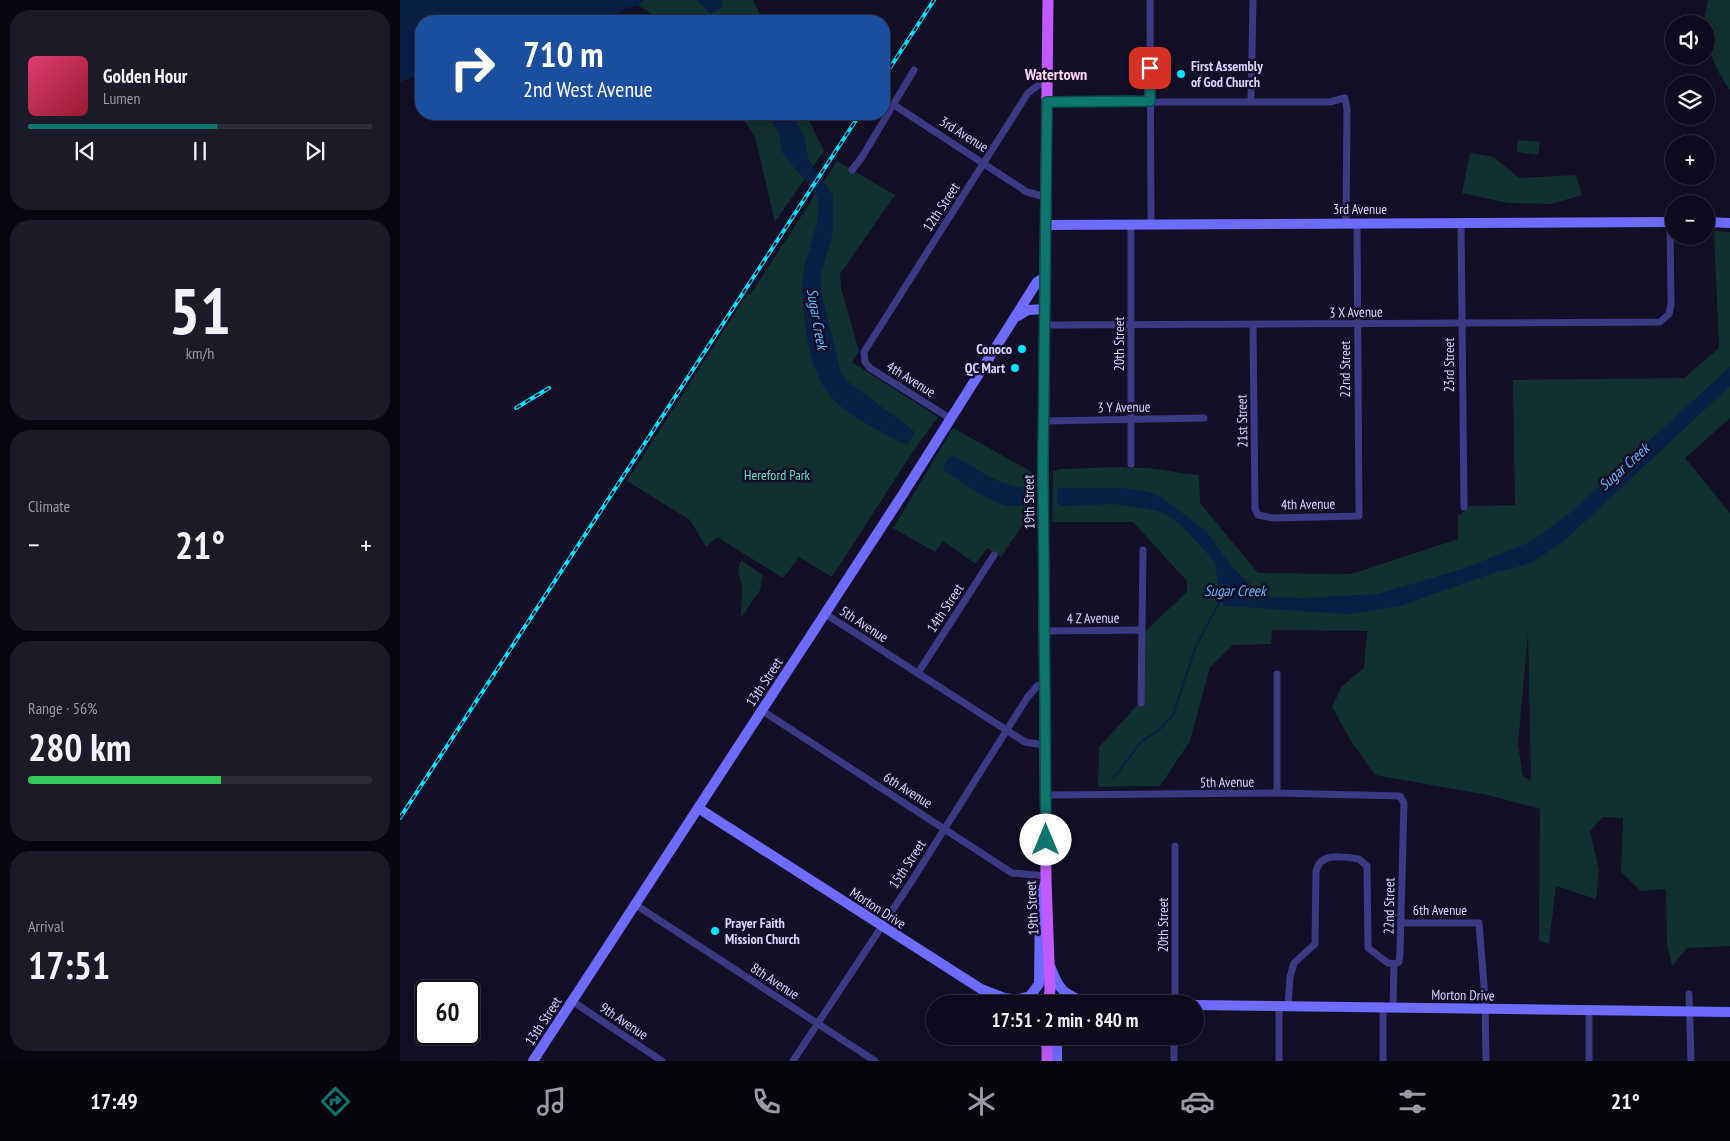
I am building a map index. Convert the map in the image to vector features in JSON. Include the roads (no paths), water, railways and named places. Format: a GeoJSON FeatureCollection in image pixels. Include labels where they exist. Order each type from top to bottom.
{"type":"FeatureCollection","features":[{"type":"Feature","properties":{"kind":"main road","name":"19th Street"},"geometry":{"type":"LineString","coordinates":[[1048,0],[1044,421],[1046,878],[1050,995]]}},
{"type":"Feature","properties":{"kind":"main road"},"geometry":{"type":"LineString","coordinates":[[1047,1061],[1048,1045]]}},
{"type":"Feature","properties":{"kind":"street"},"geometry":{"type":"LineString","coordinates":[[1150,0],[1151,223]]}},
{"type":"Feature","properties":{"kind":"street"},"geometry":{"type":"LineString","coordinates":[[1251,102],[1253,0]]}},
{"type":"Feature","properties":{"kind":"street"},"geometry":{"type":"LineString","coordinates":[[890,112],[914,70]]}},
{"type":"Feature","properties":{"kind":"street","name":"12th Street"},"geometry":{"type":"LineString","coordinates":[[864,356],[868,344],[1028,93],[1047,78]]}},
{"type":"Feature","properties":{"kind":"street"},"geometry":{"type":"LineString","coordinates":[[1047,102],[1330,102],[1345,98],[1348,110],[1346,223]]}},
{"type":"Feature","properties":{"kind":"street","name":"3rd Avenue"},"geometry":{"type":"LineString","coordinates":[[894,105],[1029,194],[1046,197]]}},
{"type":"Feature","properties":{"kind":"street"},"geometry":{"type":"LineString","coordinates":[[852,170],[885,120]]}},
{"type":"Feature","properties":{"kind":"street","name":"3rd Avenue"},"geometry":{"type":"LineString","coordinates":[[1046,225],[1665,222]]}},
{"type":"Feature","properties":{"kind":"street"},"geometry":{"type":"LineString","coordinates":[[1715,222],[1730,223]]}},
{"type":"Feature","properties":{"kind":"street","name":"22nd Street"},"geometry":{"type":"LineString","coordinates":[[1357,223],[1359,516]]}},
{"type":"Feature","properties":{"kind":"street","name":"23rd Street"},"geometry":{"type":"LineString","coordinates":[[1461,223],[1464,507]]}},
{"type":"Feature","properties":{"kind":"street","name":"20th Street"},"geometry":{"type":"LineString","coordinates":[[1130,224],[1131,464]]}},
{"type":"Feature","properties":{"kind":"street","name":"3 X Avenue"},"geometry":{"type":"LineString","coordinates":[[1044,325],[1660,322],[1667,317],[1671,304],[1672,245]]}},
{"type":"Feature","properties":{"kind":"street","name":"13th Street"},"geometry":{"type":"LineString","coordinates":[[533,1061],[1017,317],[1037,282],[1045,277]]}},
{"type":"Feature","properties":{"kind":"street"},"geometry":{"type":"LineString","coordinates":[[1017,317],[1028,310],[1044,309]]}},
{"type":"Feature","properties":{"kind":"street","name":"21st Street"},"geometry":{"type":"LineString","coordinates":[[1254,325],[1256,509],[1258,515]]}},
{"type":"Feature","properties":{"kind":"street","name":"4th Avenue"},"geometry":{"type":"LineString","coordinates":[[864,356],[865,362],[870,368],[951,419]]}},
{"type":"Feature","properties":{"kind":"street","name":"3 Y Avenue"},"geometry":{"type":"LineString","coordinates":[[1044,421],[1204,418]]}},
{"type":"Feature","properties":{"kind":"street","name":"4th Avenue"},"geometry":{"type":"LineString","coordinates":[[1258,515],[1273,518],[1359,516]]}},
{"type":"Feature","properties":{"kind":"street"},"geometry":{"type":"LineString","coordinates":[[1141,703],[1143,550]]}},
{"type":"Feature","properties":{"kind":"street","name":"14th Street"},"geometry":{"type":"LineString","coordinates":[[918,673],[994,555]]}},
{"type":"Feature","properties":{"kind":"street","name":"5th Avenue"},"geometry":{"type":"LineString","coordinates":[[824,613],[1007,732],[1025,742],[1045,745]]}},
{"type":"Feature","properties":{"kind":"street","name":"4 Z Avenue"},"geometry":{"type":"LineString","coordinates":[[1045,631],[1142,630]]}},
{"type":"Feature","properties":{"kind":"street"},"geometry":{"type":"LineString","coordinates":[[1277,674],[1277,793]]}},
{"type":"Feature","properties":{"kind":"street","name":"15th Street"},"geometry":{"type":"LineString","coordinates":[[792,1061],[881,927],[1034,688],[1045,683]]}},
{"type":"Feature","properties":{"kind":"street","name":"6th Avenue"},"geometry":{"type":"LineString","coordinates":[[761,710],[1012,873],[1046,878]]}},
{"type":"Feature","properties":{"kind":"street","name":"5th Avenue"},"geometry":{"type":"LineString","coordinates":[[1046,795],[1390,794],[1400,796],[1404,803]]}},
{"type":"Feature","properties":{"kind":"street","name":"22nd Street"},"geometry":{"type":"LineString","coordinates":[[1383,1061],[1394,964],[1399,962],[1400,957],[1404,803]]}},
{"type":"Feature","properties":{"kind":"street","name":"Morton Drive"},"geometry":{"type":"LineString","coordinates":[[698,808],[881,927],[994,995]]}},
{"type":"Feature","properties":{"kind":"street","name":"20th Street"},"geometry":{"type":"LineString","coordinates":[[1175,846],[1175,995]]}},
{"type":"Feature","properties":{"kind":"street"},"geometry":{"type":"LineString","coordinates":[[1279,1061],[1283,1006],[1294,964],[1315,944],[1316,868],[1322,859],[1326,857],[1360,858],[1368,866],[1368,948],[1388,963],[1394,964]]}},
{"type":"Feature","properties":{"kind":"street"},"geometry":{"type":"LineString","coordinates":[[1031,995],[1039,984],[1040,901],[1046,878]]}},
{"type":"Feature","properties":{"kind":"street","name":"8th Avenue"},"geometry":{"type":"LineString","coordinates":[[636,905],[875,1061]]}},
{"type":"Feature","properties":{"kind":"street","name":"6th Avenue"},"geometry":{"type":"LineString","coordinates":[[1401,923],[1479,923],[1486,1009]]}},
{"type":"Feature","properties":{"kind":"street"},"geometry":{"type":"LineString","coordinates":[[1050,964],[1057,985],[1063,992],[1070,995]]}},
{"type":"Feature","properties":{"kind":"street"},"geometry":{"type":"LineString","coordinates":[[1689,994],[1690,1061]]}},
{"type":"Feature","properties":{"kind":"street","name":"9th Avenue"},"geometry":{"type":"LineString","coordinates":[[572,1001],[662,1061]]}},
{"type":"Feature","properties":{"kind":"street","name":"Morton Drive"},"geometry":{"type":"LineString","coordinates":[[1204,1004],[1730,1012]]}},
{"type":"Feature","properties":{"kind":"street"},"geometry":{"type":"LineString","coordinates":[[1486,1009],[1486,1061]]}},
{"type":"Feature","properties":{"kind":"street"},"geometry":{"type":"LineString","coordinates":[[1589,1011],[1589,1061]]}},
{"type":"Feature","properties":{"kind":"street"},"geometry":{"type":"LineString","coordinates":[[1052,1045],[1057,1061]]}},
{"type":"Feature","properties":{"kind":"street"},"geometry":{"type":"LineString","coordinates":[[1174,1045],[1174,1061]]}},
{"type":"Feature","properties":{"kind":"water"},"geometry":{"type":"Polygon","coordinates":[[[400,0],[644,0],[639,5],[625,9],[616,15],[415,15],[415,76],[400,82],[400,0]]]}},
{"type":"Feature","properties":{"kind":"water"},"geometry":{"type":"Polygon","coordinates":[[[697,0],[721,0],[723,6],[711,14],[697,0]]]}},
{"type":"Feature","properties":{"kind":"water","name":"Sugar Creek"},"geometry":{"type":"Polygon","coordinates":[[[771,120],[796,120],[804,137],[809,161],[833,195],[833,233],[821,274],[821,291],[841,373],[847,381],[914,431],[907,445],[864,423],[848,412],[824,387],[815,370],[809,349],[802,286],[803,272],[817,222],[817,198],[810,186],[782,152],[780,137],[771,120]]]}},
{"type":"Feature","properties":{"kind":"water","name":"Sugar Creek"},"geometry":{"type":"Polygon","coordinates":[[[1730,367],[1730,386],[1564,541],[1534,561],[1496,572],[1400,606],[1348,614],[1226,606],[1220,600],[1215,562],[1182,526],[1164,513],[1113,504],[1060,506],[1057,503],[1057,491],[1059,488],[1125,488],[1149,492],[1161,497],[1206,531],[1234,569],[1254,587],[1268,596],[1286,599],[1378,594],[1462,569],[1530,542],[1570,513],[1730,367]]]}},
{"type":"Feature","properties":{"kind":"water"},"geometry":{"type":"Polygon","coordinates":[[[955,456],[997,480],[1025,488],[1028,491],[1028,503],[1025,506],[1005,506],[981,495],[944,470],[943,467],[949,457],[955,456]]]}},
{"type":"Feature","properties":{"kind":"waterway","name":"Sugar Creek"},"geometry":{"type":"LineString","coordinates":[[1278,598],[1301,599]]}},
{"type":"Feature","properties":{"kind":"waterway"},"geometry":{"type":"LineString","coordinates":[[1114,778],[1140,743],[1159,730],[1173,715],[1196,646],[1221,599]]}},
{"type":"Feature","properties":{"kind":"railway"},"geometry":{"type":"LineString","coordinates":[[890,68],[934,0]]}},
{"type":"Feature","properties":{"kind":"railway"},"geometry":{"type":"LineString","coordinates":[[400,818],[856,120]]}},
{"type":"Feature","properties":{"kind":"railway"},"geometry":{"type":"LineString","coordinates":[[516,408],[549,388]]}},
{"type":"Feature","properties":{"kind":"place","name":"First Assembly of God Church"},"geometry":{"type":"Point","coordinates":[1181,74]}},
{"type":"Feature","properties":{"kind":"place","name":"Conoco"},"geometry":{"type":"Point","coordinates":[1022,349]}},
{"type":"Feature","properties":{"kind":"place","name":"QC Mart"},"geometry":{"type":"Point","coordinates":[1015,368]}},
{"type":"Feature","properties":{"kind":"place","name":"Prayer Faith Mission Church"},"geometry":{"type":"Point","coordinates":[715,931]}},
{"type":"Feature","properties":{"kind":"district","name":"Watertown"},"geometry":{"type":"Point","coordinates":[1056,74]}},
{"type":"Feature","properties":{"kind":"park label","name":"Hereford Park"},"geometry":{"type":"Point","coordinates":[777,475]}}]}
